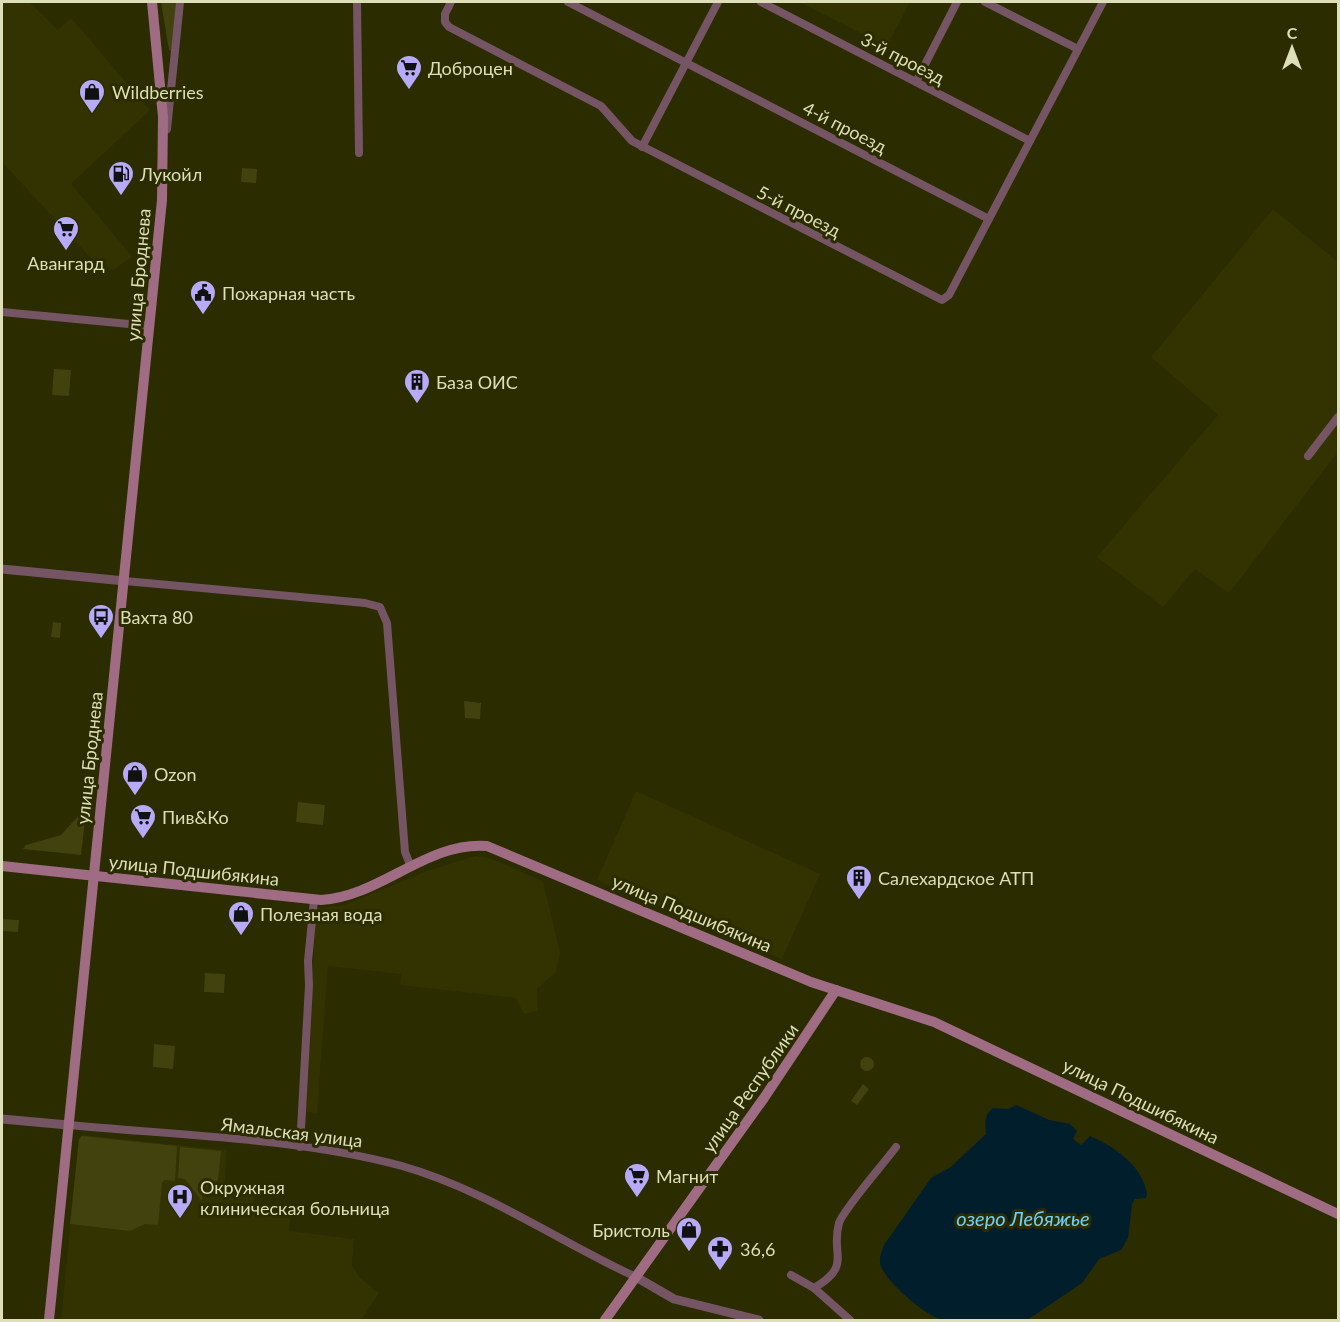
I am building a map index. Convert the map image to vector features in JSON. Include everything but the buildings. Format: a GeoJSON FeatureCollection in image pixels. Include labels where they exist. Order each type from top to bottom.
{"type":"FeatureCollection","features":[{"type":"Feature","properties":{"kind":"main road","name":"улица Броднева"},"geometry":{"type":"LineString","coordinates":[[50,1320],[162,200],[160,68],[152,2]]}},
{"type":"Feature","properties":{"kind":"main road","name":"улица Подшибякина"},"geometry":{"type":"LineString","coordinates":[[2,866],[314,900],[350,895],[455,848],[476,845],[494,848],[836,990],[884,1004],[965,1036],[1338,1214]]}},
{"type":"Feature","properties":{"kind":"main road","name":"улица Республики"},"geometry":{"type":"LineString","coordinates":[[605,1320],[795,1053],[836,990]]}},
{"type":"Feature","properties":{"kind":"street"},"geometry":{"type":"LineString","coordinates":[[163,155],[180,2]]}},
{"type":"Feature","properties":{"kind":"street"},"geometry":{"type":"LineString","coordinates":[[357,2],[359,153]]}},
{"type":"Feature","properties":{"kind":"street","name":"5-й проезд"},"geometry":{"type":"LineString","coordinates":[[451,2],[445,14],[445,22],[449,27],[601,106],[627,137],[642,147],[942,300],[949,295],[989,219]]}},
{"type":"Feature","properties":{"kind":"street","name":"4-й проезд"},"geometry":{"type":"LineString","coordinates":[[568,2],[989,219]]}},
{"type":"Feature","properties":{"kind":"street"},"geometry":{"type":"LineString","coordinates":[[642,147],[718,2]]}},
{"type":"Feature","properties":{"kind":"street","name":"3-й проезд"},"geometry":{"type":"LineString","coordinates":[[761,2],[1030,141]]}},
{"type":"Feature","properties":{"kind":"street"},"geometry":{"type":"LineString","coordinates":[[916,82],[957,2]]}},
{"type":"Feature","properties":{"kind":"street"},"geometry":{"type":"LineString","coordinates":[[985,2],[1078,49]]}},
{"type":"Feature","properties":{"kind":"street"},"geometry":{"type":"LineString","coordinates":[[989,219],[1103,2]]}},
{"type":"Feature","properties":{"kind":"street"},"geometry":{"type":"LineString","coordinates":[[2,312],[150,326]]}},
{"type":"Feature","properties":{"kind":"street"},"geometry":{"type":"LineString","coordinates":[[1308,456],[1338,417]]}},
{"type":"Feature","properties":{"kind":"street"},"geometry":{"type":"LineString","coordinates":[[2,569],[364,603],[384,611],[405,852],[411,867]]}},
{"type":"Feature","properties":{"kind":"street"},"geometry":{"type":"LineString","coordinates":[[300,1147],[309,985],[308,961],[314,900]]}},
{"type":"Feature","properties":{"kind":"street","name":"Ямальская улица"},"geometry":{"type":"LineString","coordinates":[[2,1119],[300,1147],[404,1167],[467,1190],[636,1277]]}},
{"type":"Feature","properties":{"kind":"street"},"geometry":{"type":"LineString","coordinates":[[814,1288],[829,1279],[836,1269],[841,1219],[896,1147]]}},
{"type":"Feature","properties":{"kind":"street"},"geometry":{"type":"LineString","coordinates":[[791,1275],[814,1288],[850,1320]]}},
{"type":"Feature","properties":{"kind":"street"},"geometry":{"type":"LineString","coordinates":[[636,1277],[674,1299],[759,1320]]}},
{"type":"Feature","properties":{"kind":"shaded area"},"geometry":{"type":"Polygon","coordinates":[[[2,2],[29,2],[58,30],[71,18],[150,110],[71,184],[132,256],[114,270],[94,261],[2,162],[2,2]]]}},
{"type":"Feature","properties":{"kind":"shaded area"},"geometry":{"type":"Polygon","coordinates":[[[161,2],[177,2],[171,51],[169,50],[161,2]]]}},
{"type":"Feature","properties":{"kind":"shaded area"},"geometry":{"type":"Polygon","coordinates":[[[799,2],[910,2],[887,46],[799,2]]]}},
{"type":"Feature","properties":{"kind":"shaded area"},"geometry":{"type":"Polygon","coordinates":[[[242,168],[257,169],[256,183],[241,182],[242,168]]]}},
{"type":"Feature","properties":{"kind":"shaded area"},"geometry":{"type":"Polygon","coordinates":[[[1273,209],[1338,262],[1338,452],[1229,593],[1195,569],[1163,607],[1097,557],[1218,415],[1151,357],[1273,209]]]}},
{"type":"Feature","properties":{"kind":"shaded area"},"geometry":{"type":"Polygon","coordinates":[[[54,369],[71,370],[69,396],[52,395],[54,369]]]}},
{"type":"Feature","properties":{"kind":"shaded area"},"geometry":{"type":"Polygon","coordinates":[[[53,622],[61,623],[60,638],[51,637],[53,622]]]}},
{"type":"Feature","properties":{"kind":"shaded area"},"geometry":{"type":"Polygon","coordinates":[[[464,701],[481,703],[480,719],[465,718],[464,701]]]}},
{"type":"Feature","properties":{"kind":"shaded area"},"geometry":{"type":"Polygon","coordinates":[[[636,791],[820,874],[782,959],[597,880],[636,791]]]}},
{"type":"Feature","properties":{"kind":"shaded area"},"geometry":{"type":"Polygon","coordinates":[[[298,802],[325,805],[323,825],[296,822],[298,802]]]}},
{"type":"Feature","properties":{"kind":"shaded area"},"geometry":{"type":"Polygon","coordinates":[[[82,812],[86,812],[81,855],[23,849],[26,845],[61,835],[82,812]]]}},
{"type":"Feature","properties":{"kind":"shaded area"},"geometry":{"type":"Polygon","coordinates":[[[475,856],[489,858],[543,881],[560,953],[556,972],[537,989],[538,1011],[524,1014],[516,998],[400,985],[401,974],[328,966],[317,1113],[306,1112],[316,908],[342,906],[427,871],[475,856]]]}},
{"type":"Feature","properties":{"kind":"shaded area"},"geometry":{"type":"Polygon","coordinates":[[[2,919],[19,920],[18,932],[2,931],[2,919]]]}},
{"type":"Feature","properties":{"kind":"shaded area"},"geometry":{"type":"Polygon","coordinates":[[[205,973],[225,974],[224,993],[204,992],[205,973]]]}},
{"type":"Feature","properties":{"kind":"shaded area"},"geometry":{"type":"Polygon","coordinates":[[[154,1044],[175,1046],[173,1069],[153,1067],[154,1044]]]}},
{"type":"Feature","properties":{"kind":"shaded area"},"geometry":{"type":"Polygon","coordinates":[[[864,1057],[870,1057],[874,1064],[870,1071],[864,1071],[860,1067],[860,1061],[864,1057]]]}},
{"type":"Feature","properties":{"kind":"shaded area"},"geometry":{"type":"Polygon","coordinates":[[[863,1084],[869,1089],[857,1105],[851,1101],[863,1084]]]}},
{"type":"Feature","properties":{"kind":"shaded area","name":"Окружная клиническая больница"},"geometry":{"type":"Polygon","coordinates":[[[83,1135],[227,1150],[224,1189],[255,1192],[254,1205],[291,1209],[289,1231],[354,1239],[352,1265],[359,1277],[379,1293],[361,1320],[61,1320],[79,1138],[83,1135]]]}},
{"type":"Feature","properties":{"kind":"shaded area"},"geometry":{"type":"Polygon","coordinates":[[[82,1136],[177,1146],[175,1181],[164,1180],[162,1183],[158,1225],[145,1224],[130,1231],[70,1224],[79,1139],[82,1136]]]}},
{"type":"Feature","properties":{"kind":"shaded area"},"geometry":{"type":"Polygon","coordinates":[[[180,1147],[221,1151],[218,1180],[203,1189],[202,1201],[185,1179],[178,1178],[180,1147]]]}},
{"type":"Feature","properties":{"kind":"water","name":"озеро Лебяжье"},"geometry":{"type":"Polygon","coordinates":[[[1016,1105],[1049,1120],[1070,1124],[1077,1131],[1073,1139],[1081,1145],[1090,1136],[1117,1151],[1134,1166],[1140,1175],[1145,1185],[1146,1198],[1135,1199],[1132,1204],[1128,1238],[1121,1250],[1099,1259],[1082,1283],[1027,1320],[942,1320],[916,1305],[889,1279],[880,1263],[884,1245],[931,1178],[951,1167],[986,1134],[988,1113],[993,1108],[1008,1109],[1016,1105]]]}},
{"type":"Feature","properties":{"kind":"place","name":"Доброцен"},"geometry":{"type":"Point","coordinates":[409,91]}},
{"type":"Feature","properties":{"kind":"place","name":"Wildberries"},"geometry":{"type":"Point","coordinates":[92,115]}},
{"type":"Feature","properties":{"kind":"place","name":"Лукойл"},"geometry":{"type":"Point","coordinates":[121,197]}},
{"type":"Feature","properties":{"kind":"place","name":"Авангард"},"geometry":{"type":"Point","coordinates":[66,252]}},
{"type":"Feature","properties":{"kind":"place","name":"Пожарная часть"},"geometry":{"type":"Point","coordinates":[203,316]}},
{"type":"Feature","properties":{"kind":"place","name":"База ОИС"},"geometry":{"type":"Point","coordinates":[417,405]}},
{"type":"Feature","properties":{"kind":"place","name":"Вахта 80"},"geometry":{"type":"Point","coordinates":[101,640]}},
{"type":"Feature","properties":{"kind":"place","name":"Ozon"},"geometry":{"type":"Point","coordinates":[135,797]}},
{"type":"Feature","properties":{"kind":"place","name":"Пив&Ко"},"geometry":{"type":"Point","coordinates":[143,840]}},
{"type":"Feature","properties":{"kind":"place","name":"Салехардское АТП"},"geometry":{"type":"Point","coordinates":[859,901]}},
{"type":"Feature","properties":{"kind":"place","name":"Полезная вода"},"geometry":{"type":"Point","coordinates":[241,937]}},
{"type":"Feature","properties":{"kind":"place","name":"Магнит"},"geometry":{"type":"Point","coordinates":[637,1199]}},
{"type":"Feature","properties":{"kind":"place","name":"Окружная клиническая больница"},"geometry":{"type":"Point","coordinates":[180,1220]}},
{"type":"Feature","properties":{"kind":"place","name":"Бристоль"},"geometry":{"type":"Point","coordinates":[689,1253]}},
{"type":"Feature","properties":{"kind":"place","name":"36,6"},"geometry":{"type":"Point","coordinates":[720,1272]}}]}
